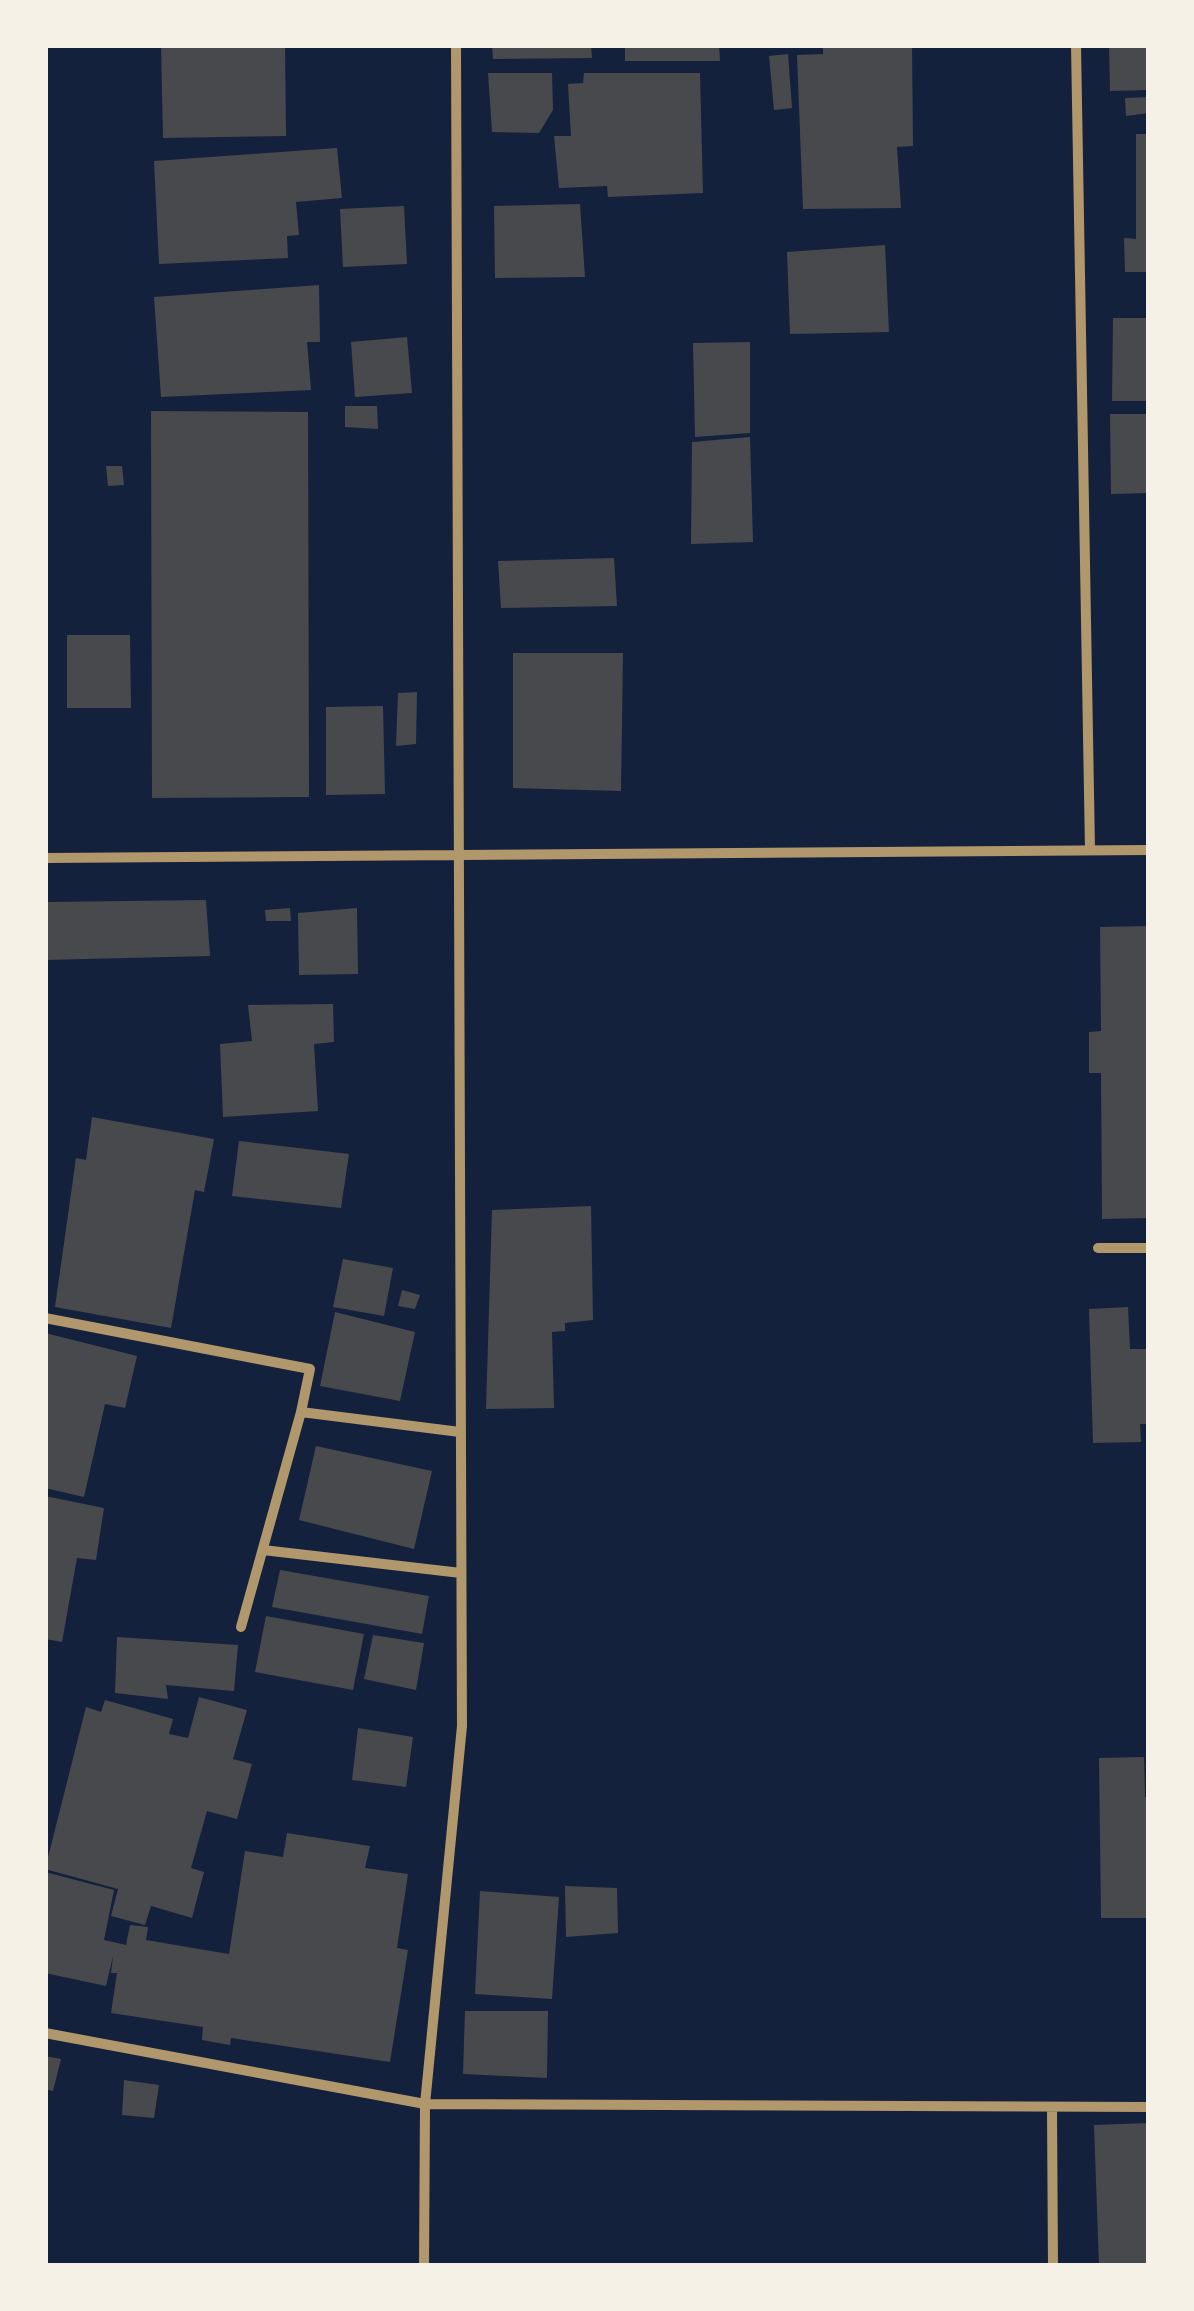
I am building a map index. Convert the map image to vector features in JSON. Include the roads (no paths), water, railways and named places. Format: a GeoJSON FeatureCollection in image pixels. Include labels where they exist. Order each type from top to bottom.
{"type":"FeatureCollection","features":[{"type":"Feature","properties":{"kind":"street"},"geometry":{"type":"LineString","coordinates":[[424,2266],[424,2104],[462,1726],[456,45]]}},
{"type":"Feature","properties":{"kind":"street"},"geometry":{"type":"LineString","coordinates":[[1076,45],[1090,850]]}},
{"type":"Feature","properties":{"kind":"street"},"geometry":{"type":"LineString","coordinates":[[45,858],[1149,850]]}},
{"type":"Feature","properties":{"kind":"street"},"geometry":{"type":"LineString","coordinates":[[1098,1248],[1149,1248]]}},
{"type":"Feature","properties":{"kind":"street"},"geometry":{"type":"LineString","coordinates":[[45,1318],[310,1369],[241,1627]]}},
{"type":"Feature","properties":{"kind":"street"},"geometry":{"type":"LineString","coordinates":[[300,1412],[460,1432]]}},
{"type":"Feature","properties":{"kind":"street"},"geometry":{"type":"LineString","coordinates":[[263,1550],[460,1573]]}},
{"type":"Feature","properties":{"kind":"street"},"geometry":{"type":"LineString","coordinates":[[45,2034],[424,2104],[1149,2107]]}},
{"type":"Feature","properties":{"kind":"street"},"geometry":{"type":"LineString","coordinates":[[1052,2109],[1053,2266]]}}]}
